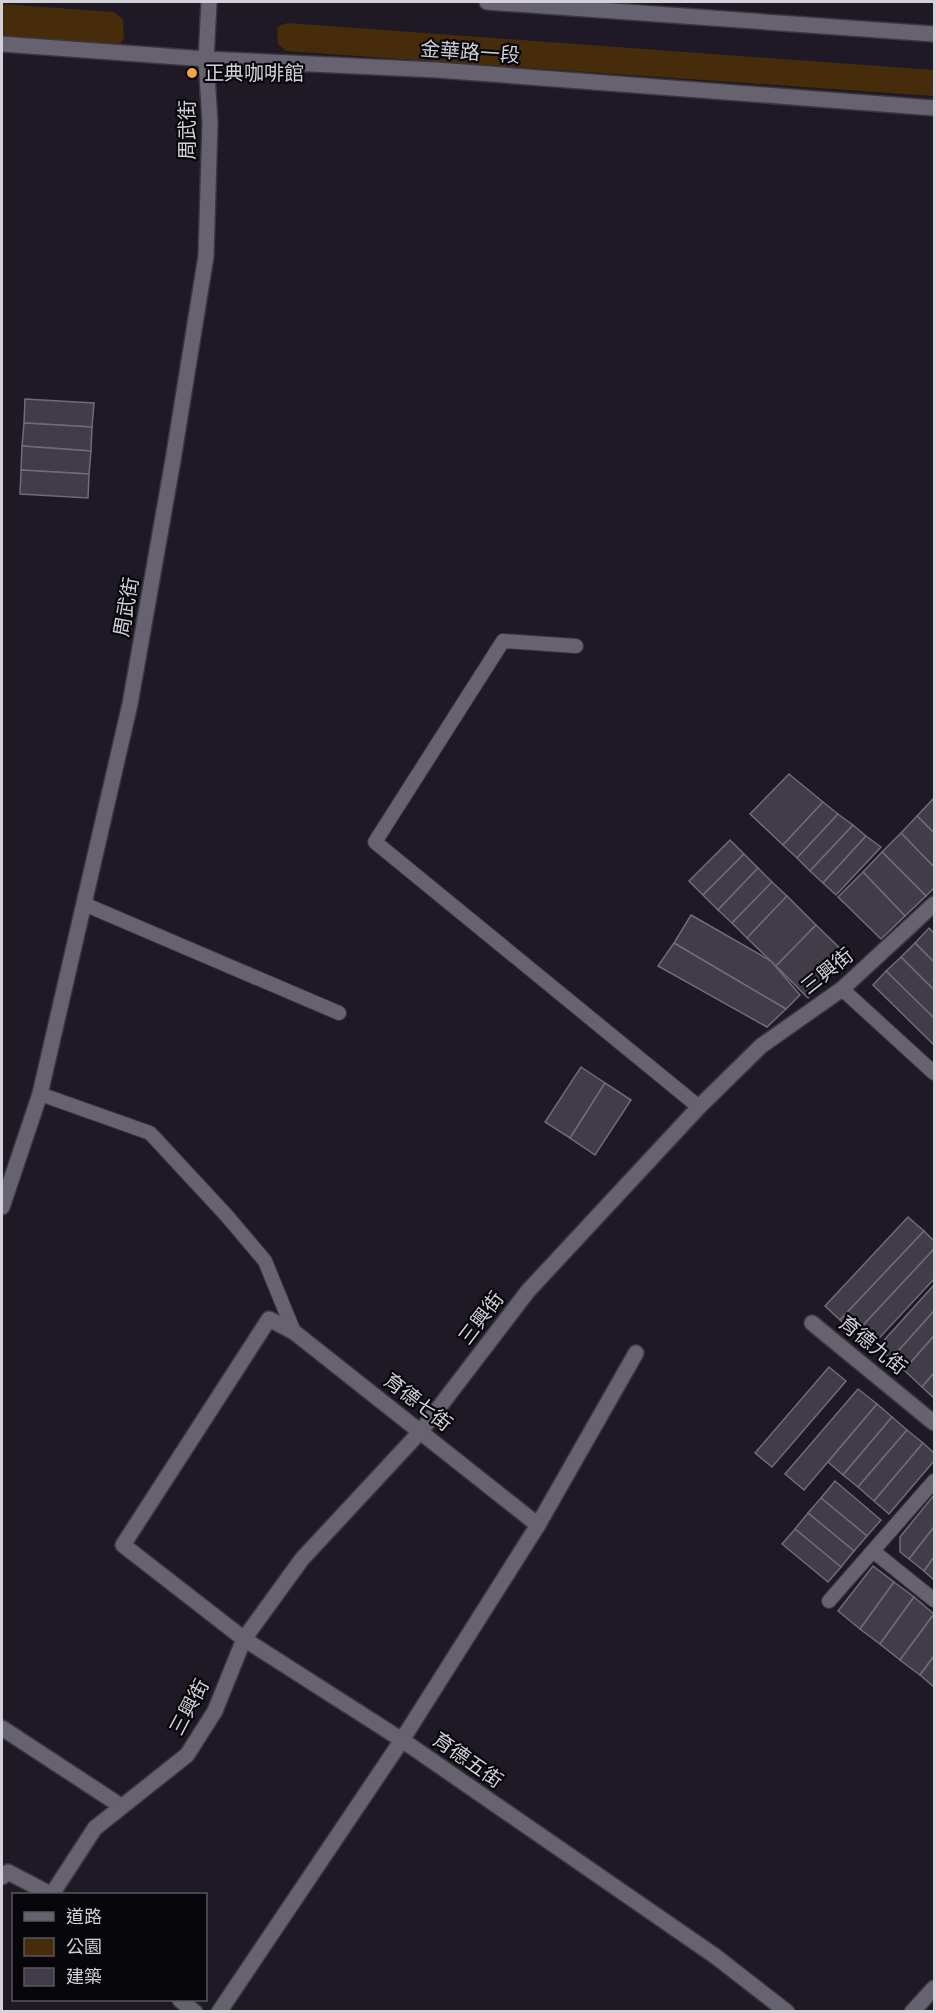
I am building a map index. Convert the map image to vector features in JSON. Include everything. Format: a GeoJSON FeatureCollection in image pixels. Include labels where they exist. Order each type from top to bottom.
{"type":"FeatureCollection","features":[{"type":"Feature","properties":{"kind":"street","name":"周武街"},"geometry":{"type":"LineString","coordinates":[[2,1207],[40,1095],[130,704],[206,256],[210,123],[206,58],[209,2]]}},
{"type":"Feature","properties":{"kind":"street"},"geometry":{"type":"LineString","coordinates":[[487,2],[934,34]]}},
{"type":"Feature","properties":{"kind":"street","name":"金華路一段"},"geometry":{"type":"LineString","coordinates":[[2,44],[206,58],[437,70],[934,108]]}},
{"type":"Feature","properties":{"kind":"street","name":"三興街"},"geometry":{"type":"LineString","coordinates":[[52,1893],[95,1828],[187,1755],[215,1711],[244,1639],[302,1559],[421,1431],[528,1291],[699,1107],[761,1046],[842,989],[934,904]]}},
{"type":"Feature","properties":{"kind":"street","name":"育德七街"},"geometry":{"type":"LineString","coordinates":[[123,1545],[268,1319],[294,1332],[538,1525]]}},
{"type":"Feature","properties":{"kind":"street","name":"育德九街"},"geometry":{"type":"LineString","coordinates":[[812,1323],[934,1423]]}},
{"type":"Feature","properties":{"kind":"street"},"geometry":{"type":"LineString","coordinates":[[219,2012],[402,1740],[538,1525],[636,1353]]}},
{"type":"Feature","properties":{"kind":"street","name":"育德五街"},"geometry":{"type":"LineString","coordinates":[[123,1545],[244,1639],[402,1740],[715,1956],[787,2012]]}},
{"type":"Feature","properties":{"kind":"street"},"geometry":{"type":"LineString","coordinates":[[2,1728],[122,1806]]}},
{"type":"Feature","properties":{"kind":"street","name":"三興街"},"geometry":{"type":"LineString","coordinates":[[4,1872],[49,1893]]}},
{"type":"Feature","properties":{"kind":"street"},"geometry":{"type":"LineString","coordinates":[[912,2012],[934,1988]]}},
{"type":"Feature","properties":{"kind":"street"},"geometry":{"type":"LineString","coordinates":[[181,2001],[195,2012]]}},
{"type":"Feature","properties":{"kind":"lane"},"geometry":{"type":"LineString","coordinates":[[576,646],[503,641],[375,842],[699,1107]]}},
{"type":"Feature","properties":{"kind":"lane"},"geometry":{"type":"LineString","coordinates":[[84,904],[339,1013]]}},
{"type":"Feature","properties":{"kind":"lane"},"geometry":{"type":"LineString","coordinates":[[842,989],[934,1073]]}},
{"type":"Feature","properties":{"kind":"lane"},"geometry":{"type":"LineString","coordinates":[[40,1095],[150,1133],[227,1216],[265,1261],[294,1332]]}},
{"type":"Feature","properties":{"kind":"lane"},"geometry":{"type":"LineString","coordinates":[[829,1602],[934,1481]]}},
{"type":"Feature","properties":{"kind":"lane"},"geometry":{"type":"LineString","coordinates":[[873,1551],[934,1600]]}},
{"type":"Feature","properties":{"kind":"green space"},"geometry":{"type":"Polygon","coordinates":[[[2,4],[114,12],[123,20],[124,38],[120,44],[116,45],[2,37],[2,4]]]}},
{"type":"Feature","properties":{"kind":"green space"},"geometry":{"type":"Polygon","coordinates":[[[288,23],[934,70],[934,96],[286,51],[278,44],[277,28],[288,23]]]}},
{"type":"Feature","properties":{"kind":"building"},"geometry":{"type":"Polygon","coordinates":[[[25,399],[94,403],[92,427],[24,423],[25,399]]]}},
{"type":"Feature","properties":{"kind":"building"},"geometry":{"type":"Polygon","coordinates":[[[24,423],[92,427],[91,451],[22,446],[24,423]]]}},
{"type":"Feature","properties":{"kind":"building"},"geometry":{"type":"Polygon","coordinates":[[[22,446],[91,451],[89,474],[21,470],[22,446]]]}},
{"type":"Feature","properties":{"kind":"building"},"geometry":{"type":"Polygon","coordinates":[[[21,470],[89,474],[88,498],[20,494],[21,470]]]}},
{"type":"Feature","properties":{"kind":"building"},"geometry":{"type":"Polygon","coordinates":[[[789,774],[823,802],[783,845],[750,814],[789,774]]]}},
{"type":"Feature","properties":{"kind":"building"},"geometry":{"type":"Polygon","coordinates":[[[934,798],[934,833],[917,816],[934,798]]]}},
{"type":"Feature","properties":{"kind":"building"},"geometry":{"type":"Polygon","coordinates":[[[823,802],[838,814],[797,858],[783,845],[823,802]]]}},
{"type":"Feature","properties":{"kind":"building"},"geometry":{"type":"Polygon","coordinates":[[[838,814],[853,825],[810,871],[797,858],[838,814]]]}},
{"type":"Feature","properties":{"kind":"building"},"geometry":{"type":"Polygon","coordinates":[[[917,816],[934,833],[934,867],[901,833],[917,816]]]}},
{"type":"Feature","properties":{"kind":"building"},"geometry":{"type":"Polygon","coordinates":[[[853,825],[866,836],[823,883],[810,871],[853,825]]]}},
{"type":"Feature","properties":{"kind":"building"},"geometry":{"type":"Polygon","coordinates":[[[901,833],[934,867],[934,888],[926,896],[882,852],[901,833]]]}},
{"type":"Feature","properties":{"kind":"building"},"geometry":{"type":"Polygon","coordinates":[[[866,836],[881,847],[836,895],[823,883],[866,836]]]}},
{"type":"Feature","properties":{"kind":"building"},"geometry":{"type":"Polygon","coordinates":[[[730,840],[744,854],[703,895],[689,881],[730,840]]]}},
{"type":"Feature","properties":{"kind":"building"},"geometry":{"type":"Polygon","coordinates":[[[882,852],[926,896],[905,916],[863,872],[882,852]]]}},
{"type":"Feature","properties":{"kind":"building"},"geometry":{"type":"Polygon","coordinates":[[[744,854],[758,868],[718,910],[703,895],[744,854]]]}},
{"type":"Feature","properties":{"kind":"building"},"geometry":{"type":"Polygon","coordinates":[[[758,868],[772,882],[732,923],[718,910],[758,868]]]}},
{"type":"Feature","properties":{"kind":"building"},"geometry":{"type":"Polygon","coordinates":[[[863,872],[905,916],[881,939],[838,897],[863,872]]]}},
{"type":"Feature","properties":{"kind":"building"},"geometry":{"type":"Polygon","coordinates":[[[772,882],[787,896],[747,938],[732,923],[772,882]]]}},
{"type":"Feature","properties":{"kind":"building"},"geometry":{"type":"Polygon","coordinates":[[[787,896],[816,925],[776,966],[747,938],[787,896]]]}},
{"type":"Feature","properties":{"kind":"building"},"geometry":{"type":"Polygon","coordinates":[[[691,915],[771,961],[800,995],[786,1009],[674,943],[691,915]]]}},
{"type":"Feature","properties":{"kind":"building"},"geometry":{"type":"Polygon","coordinates":[[[816,925],[848,956],[808,998],[776,966],[816,925]]]}},
{"type":"Feature","properties":{"kind":"building"},"geometry":{"type":"Polygon","coordinates":[[[929,928],[934,933],[934,962],[915,943],[929,928]]]}},
{"type":"Feature","properties":{"kind":"building"},"geometry":{"type":"Polygon","coordinates":[[[674,943],[786,1009],[767,1027],[658,966],[674,943]]]}},
{"type":"Feature","properties":{"kind":"building"},"geometry":{"type":"Polygon","coordinates":[[[915,943],[934,962],[934,990],[901,957],[915,943]]]}},
{"type":"Feature","properties":{"kind":"building"},"geometry":{"type":"Polygon","coordinates":[[[901,957],[934,990],[934,1018],[886,971],[901,957]]]}},
{"type":"Feature","properties":{"kind":"building"},"geometry":{"type":"Polygon","coordinates":[[[886,971],[934,1018],[934,1045],[873,985],[886,971]]]}},
{"type":"Feature","properties":{"kind":"building"},"geometry":{"type":"Polygon","coordinates":[[[581,1067],[605,1083],[570,1138],[545,1122],[581,1067]]]}},
{"type":"Feature","properties":{"kind":"building"},"geometry":{"type":"Polygon","coordinates":[[[605,1083],[631,1100],[595,1155],[570,1138],[605,1083]]]}},
{"type":"Feature","properties":{"kind":"building"},"geometry":{"type":"Polygon","coordinates":[[[908,1217],[924,1231],[840,1320],[825,1306],[908,1217]]]}},
{"type":"Feature","properties":{"kind":"building"},"geometry":{"type":"Polygon","coordinates":[[[924,1231],[934,1241],[934,1249],[855,1334],[840,1320],[924,1231]]]}},
{"type":"Feature","properties":{"kind":"building"},"geometry":{"type":"Polygon","coordinates":[[[934,1249],[934,1279],[870,1348],[855,1334],[934,1249]]]}},
{"type":"Feature","properties":{"kind":"building"},"geometry":{"type":"Polygon","coordinates":[[[934,1285],[934,1311],[891,1359],[878,1347],[934,1285]]]}},
{"type":"Feature","properties":{"kind":"building"},"geometry":{"type":"Polygon","coordinates":[[[934,1311],[934,1336],[904,1370],[891,1359],[934,1311]]]}},
{"type":"Feature","properties":{"kind":"building"},"geometry":{"type":"Polygon","coordinates":[[[934,1336],[934,1373],[922,1387],[904,1370],[934,1336]]]}},
{"type":"Feature","properties":{"kind":"building"},"geometry":{"type":"Polygon","coordinates":[[[829,1367],[846,1381],[772,1467],[755,1453],[829,1367]]]}},
{"type":"Feature","properties":{"kind":"building"},"geometry":{"type":"Polygon","coordinates":[[[934,1373],[934,1398],[922,1387],[934,1373]]]}},
{"type":"Feature","properties":{"kind":"building"},"geometry":{"type":"Polygon","coordinates":[[[858,1389],[877,1404],[804,1490],[785,1474],[858,1389]]]}},
{"type":"Feature","properties":{"kind":"building"},"geometry":{"type":"Polygon","coordinates":[[[877,1404],[892,1417],[843,1475],[828,1462],[877,1404]]]}},
{"type":"Feature","properties":{"kind":"building"},"geometry":{"type":"Polygon","coordinates":[[[892,1417],[907,1430],[858,1487],[843,1475],[892,1417]]]}},
{"type":"Feature","properties":{"kind":"building"},"geometry":{"type":"Polygon","coordinates":[[[907,1430],[923,1443],[874,1501],[858,1487],[907,1430]]]}},
{"type":"Feature","properties":{"kind":"building"},"geometry":{"type":"Polygon","coordinates":[[[923,1443],[934,1453],[934,1461],[889,1514],[874,1501],[923,1443]]]}},
{"type":"Feature","properties":{"kind":"building"},"geometry":{"type":"Polygon","coordinates":[[[835,1481],[881,1520],[867,1536],[821,1498],[835,1481]]]}},
{"type":"Feature","properties":{"kind":"building"},"geometry":{"type":"Polygon","coordinates":[[[934,1495],[934,1527],[909,1559],[900,1552],[900,1537],[934,1495]]]}},
{"type":"Feature","properties":{"kind":"building"},"geometry":{"type":"Polygon","coordinates":[[[821,1498],[867,1536],[854,1551],[808,1513],[821,1498]]]}},
{"type":"Feature","properties":{"kind":"building"},"geometry":{"type":"Polygon","coordinates":[[[808,1513],[854,1551],[841,1567],[795,1529],[808,1513]]]}},
{"type":"Feature","properties":{"kind":"building"},"geometry":{"type":"Polygon","coordinates":[[[934,1527],[934,1557],[924,1571],[909,1559],[934,1527]]]}},
{"type":"Feature","properties":{"kind":"building"},"geometry":{"type":"Polygon","coordinates":[[[795,1529],[841,1567],[828,1582],[782,1544],[795,1529]]]}},
{"type":"Feature","properties":{"kind":"building"},"geometry":{"type":"Polygon","coordinates":[[[934,1557],[934,1580],[924,1571],[934,1557]]]}},
{"type":"Feature","properties":{"kind":"building"},"geometry":{"type":"Polygon","coordinates":[[[873,1566],[894,1582],[860,1629],[838,1611],[873,1566]]]}},
{"type":"Feature","properties":{"kind":"building"},"geometry":{"type":"Polygon","coordinates":[[[894,1582],[914,1597],[880,1644],[860,1629],[894,1582]]]}},
{"type":"Feature","properties":{"kind":"building"},"geometry":{"type":"Polygon","coordinates":[[[914,1597],[934,1614],[900,1660],[880,1644],[914,1597]]]}},
{"type":"Feature","properties":{"kind":"building"},"geometry":{"type":"Polygon","coordinates":[[[934,1614],[934,1656],[920,1675],[900,1660],[934,1614]]]}},
{"type":"Feature","properties":{"kind":"building"},"geometry":{"type":"Polygon","coordinates":[[[934,1656],[934,1687],[920,1675],[934,1656]]]}},
{"type":"Feature","properties":{"kind":"place","name":"正典咖啡館"},"geometry":{"type":"Point","coordinates":[192,73]}}]}
